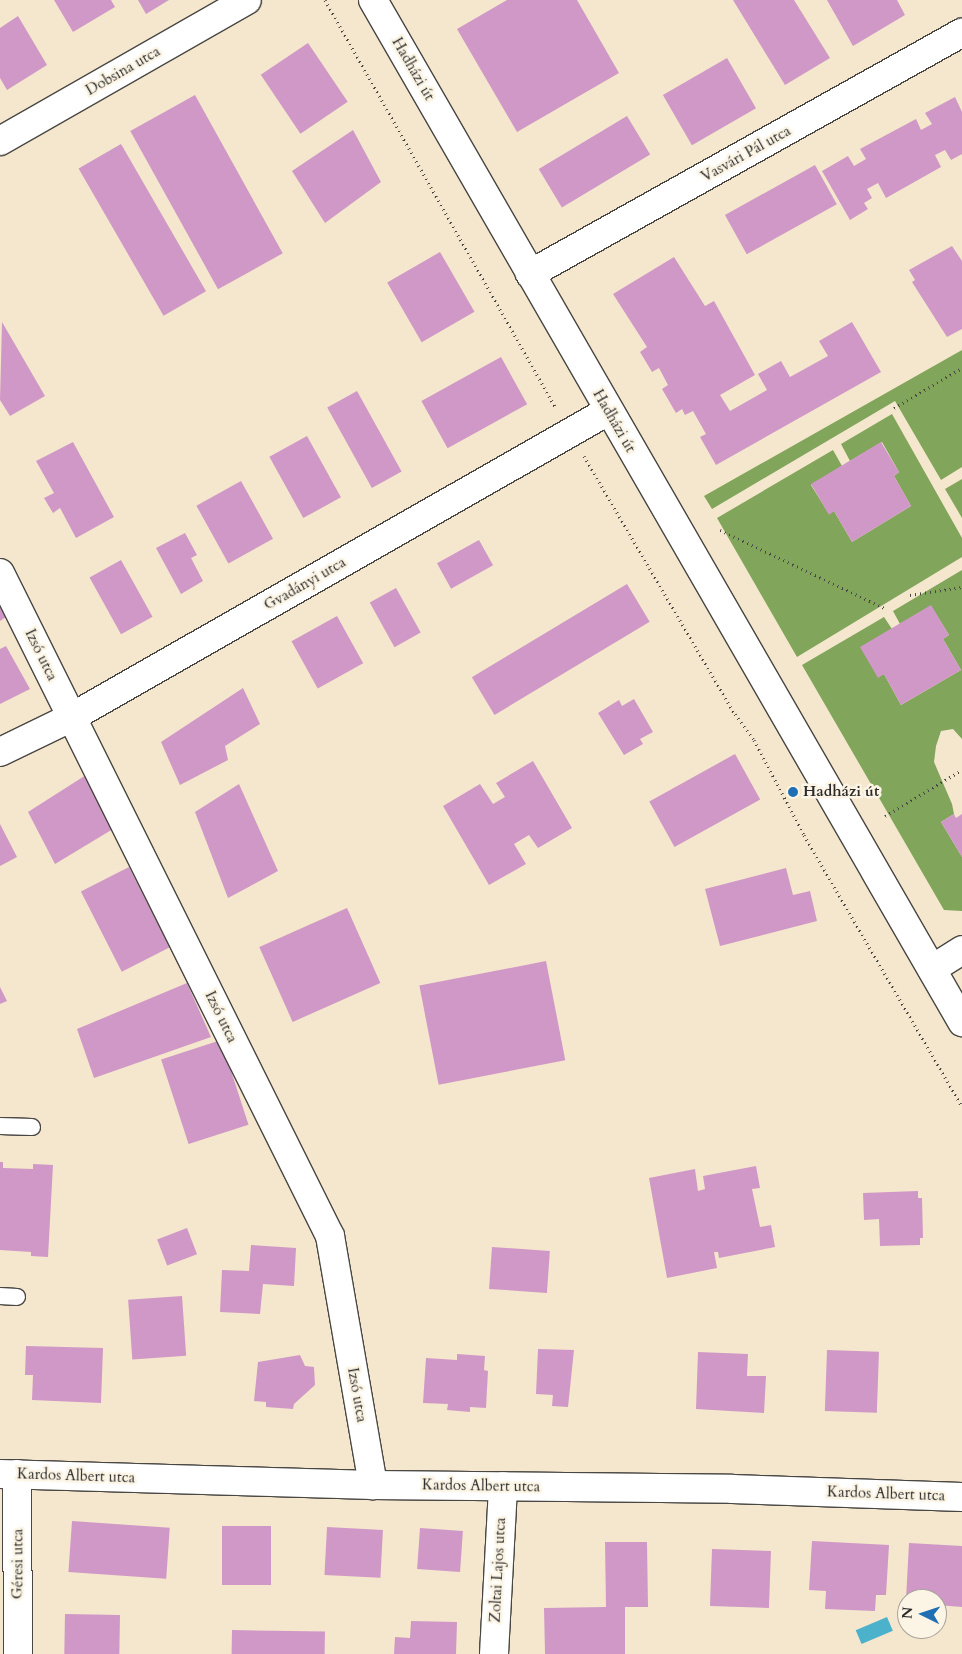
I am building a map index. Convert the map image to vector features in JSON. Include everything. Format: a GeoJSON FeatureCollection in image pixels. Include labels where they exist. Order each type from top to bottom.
{"type":"FeatureCollection","features":[{"type":"Feature","properties":{"kind":"street","name":"Dobsina utca"},"geometry":{"type":"LineString","coordinates":[[0,141],[247,0]]}},
{"type":"Feature","properties":{"kind":"street","name":"Hadházi út"},"geometry":{"type":"LineString","coordinates":[[373,0],[962,1022]]}},
{"type":"Feature","properties":{"kind":"street","name":"Vasvári Pál utca"},"geometry":{"type":"LineString","coordinates":[[530,274],[962,33]]}},
{"type":"Feature","properties":{"kind":"street","name":"Gvadányi utca"},"geometry":{"type":"LineString","coordinates":[[0,752],[72,717],[608,410]]}},
{"type":"Feature","properties":{"kind":"street","name":"Izsó utca"},"geometry":{"type":"LineString","coordinates":[[0,573],[330,1236],[372,1485]]}},
{"type":"Feature","properties":{"kind":"street"},"geometry":{"type":"LineString","coordinates":[[932,969],[962,950]]}},
{"type":"Feature","properties":{"kind":"street","name":"Kardos Albert utca"},"geometry":{"type":"LineString","coordinates":[[9,1474],[372,1485],[732,1488],[962,1497]]}},
{"type":"Feature","properties":{"kind":"street","name":"Géresi utca"},"geometry":{"type":"LineString","coordinates":[[9,1474],[18,1654]]}},
{"type":"Feature","properties":{"kind":"street","name":"Zoltai Lajos utca"},"geometry":{"type":"LineString","coordinates":[[494,1654],[503,1486]]}},
{"type":"Feature","properties":{"kind":"lane"},"geometry":{"type":"LineString","coordinates":[[0,1126],[32,1127]]}},
{"type":"Feature","properties":{"kind":"lane"},"geometry":{"type":"LineString","coordinates":[[0,1296],[17,1297]]}},
{"type":"Feature","properties":{"kind":"path"},"geometry":{"type":"LineString","coordinates":[[326,0],[570,432],[735,714],[754,740],[804,835],[962,1106]]}},
{"type":"Feature","properties":{"kind":"path"},"geometry":{"type":"LineString","coordinates":[[894,408],[962,368]]}},
{"type":"Feature","properties":{"kind":"path"},"geometry":{"type":"LineString","coordinates":[[720,530],[886,609]]}},
{"type":"Feature","properties":{"kind":"path"},"geometry":{"type":"LineString","coordinates":[[910,595],[962,587]]}},
{"type":"Feature","properties":{"kind":"path"},"geometry":{"type":"LineString","coordinates":[[885,816],[962,770]]}},
{"type":"Feature","properties":{"kind":"green space"},"geometry":{"type":"Polygon","coordinates":[[[962,350],[962,467],[941,480],[895,401],[712,509],[704,496],[962,350]]]}},
{"type":"Feature","properties":{"kind":"green space"},"geometry":{"type":"Polygon","coordinates":[[[892,414],[962,538],[962,557],[797,657],[717,518],[833,450],[842,466],[811,485],[829,514],[834,511],[852,542],[911,506],[894,476],[899,472],[882,442],[850,461],[841,444],[892,414]]]}},
{"type":"Feature","properties":{"kind":"green space"},"geometry":{"type":"Polygon","coordinates":[[[962,479],[962,518],[945,489],[962,479]]]}},
{"type":"Feature","properties":{"kind":"green space"},"geometry":{"type":"Polygon","coordinates":[[[962,570],[962,739],[953,729],[941,731],[936,746],[934,762],[952,804],[954,814],[941,822],[962,857],[962,911],[944,910],[802,665],[884,617],[892,629],[878,677],[884,674],[901,705],[961,670],[943,639],[949,635],[931,606],[900,624],[893,611],[962,570]]]}},
{"type":"Feature","properties":{"kind":"water"},"geometry":{"type":"Polygon","coordinates":[[[887,1617],[893,1631],[862,1644],[856,1630],[887,1617]]]}},
{"type":"Feature","properties":{"kind":"building"},"geometry":{"type":"Polygon","coordinates":[[[54,0],[111,0],[115,7],[73,32],[54,0]]]}},
{"type":"Feature","properties":{"kind":"building"},"geometry":{"type":"Polygon","coordinates":[[[138,0],[169,0],[146,14],[138,0]]]}},
{"type":"Feature","properties":{"kind":"building"},"geometry":{"type":"Polygon","coordinates":[[[507,0],[577,0],[619,73],[517,132],[457,29],[507,0]]]}},
{"type":"Feature","properties":{"kind":"building"},"geometry":{"type":"Polygon","coordinates":[[[733,0],[794,0],[830,58],[785,85],[733,0]]]}},
{"type":"Feature","properties":{"kind":"building"},"geometry":{"type":"Polygon","coordinates":[[[827,0],[897,0],[905,15],[853,46],[827,0]]]}},
{"type":"Feature","properties":{"kind":"building"},"geometry":{"type":"Polygon","coordinates":[[[18,16],[47,65],[7,90],[0,78],[0,28],[18,16]]]}},
{"type":"Feature","properties":{"kind":"building"},"geometry":{"type":"Polygon","coordinates":[[[308,43],[348,102],[300,134],[261,75],[308,43]]]}},
{"type":"Feature","properties":{"kind":"building"},"geometry":{"type":"Polygon","coordinates":[[[727,58],[756,108],[692,145],[663,95],[727,58]]]}},
{"type":"Feature","properties":{"kind":"building"},"geometry":{"type":"Polygon","coordinates":[[[195,95],[283,253],[218,289],[130,131],[195,95]]]}},
{"type":"Feature","properties":{"kind":"building"},"geometry":{"type":"Polygon","coordinates":[[[955,97],[962,112],[962,154],[951,160],[945,150],[935,155],[941,167],[886,198],[878,183],[867,189],[872,198],[864,203],[868,209],[850,220],[822,171],[848,156],[854,166],[866,159],[860,149],[916,119],[921,130],[932,124],[925,113],[955,97]]]}},
{"type":"Feature","properties":{"kind":"building"},"geometry":{"type":"Polygon","coordinates":[[[627,116],[650,155],[562,208],[539,169],[627,116]]]}},
{"type":"Feature","properties":{"kind":"building"},"geometry":{"type":"Polygon","coordinates":[[[353,130],[381,182],[325,223],[292,171],[353,130]]]}},
{"type":"Feature","properties":{"kind":"building"},"geometry":{"type":"Polygon","coordinates":[[[121,144],[206,291],[164,316],[79,169],[121,144]]]}},
{"type":"Feature","properties":{"kind":"building"},"geometry":{"type":"Polygon","coordinates":[[[815,165],[837,204],[747,254],[725,215],[815,165]]]}},
{"type":"Feature","properties":{"kind":"building"},"geometry":{"type":"Polygon","coordinates":[[[952,246],[962,261],[962,329],[947,337],[912,282],[915,280],[909,270],[952,246]]]}},
{"type":"Feature","properties":{"kind":"building"},"geometry":{"type":"Polygon","coordinates":[[[440,252],[474,312],[422,342],[387,282],[440,252]]]}},
{"type":"Feature","properties":{"kind":"building"},"geometry":{"type":"Polygon","coordinates":[[[674,257],[705,306],[714,301],[755,375],[720,395],[730,411],[767,390],[758,374],[781,361],[790,377],[828,356],[819,341],[852,322],[881,372],[716,465],[700,437],[706,434],[693,411],[685,415],[682,409],[676,413],[662,389],[668,385],[659,368],[652,372],[640,352],[647,347],[613,294],[674,257]]]}},
{"type":"Feature","properties":{"kind":"building"},"geometry":{"type":"Polygon","coordinates":[[[2,322],[45,396],[10,416],[0,400],[2,322]]]}},
{"type":"Feature","properties":{"kind":"building"},"geometry":{"type":"Polygon","coordinates":[[[501,357],[527,404],[448,448],[421,401],[501,357]]]}},
{"type":"Feature","properties":{"kind":"building"},"geometry":{"type":"Polygon","coordinates":[[[357,391],[402,471],[372,488],[327,407],[357,391]]]}},
{"type":"Feature","properties":{"kind":"building"},"geometry":{"type":"Polygon","coordinates":[[[307,436],[341,497],[303,518],[269,457],[307,436]]]}},
{"type":"Feature","properties":{"kind":"building"},"geometry":{"type":"Polygon","coordinates":[[[73,442],[114,517],[76,538],[60,508],[53,513],[44,498],[54,493],[36,461],[73,442]]]}},
{"type":"Feature","properties":{"kind":"building"},"geometry":{"type":"Polygon","coordinates":[[[881,442],[899,472],[894,476],[911,506],[852,542],[834,511],[829,515],[811,484],[881,442]]]}},
{"type":"Feature","properties":{"kind":"building"},"geometry":{"type":"Polygon","coordinates":[[[241,481],[273,539],[228,563],[196,506],[241,481]]]}},
{"type":"Feature","properties":{"kind":"building"},"geometry":{"type":"Polygon","coordinates":[[[185,533],[197,555],[191,558],[203,581],[181,594],[156,548],[185,533]]]}},
{"type":"Feature","properties":{"kind":"building"},"geometry":{"type":"Polygon","coordinates":[[[479,540],[493,565],[451,589],[437,563],[479,540]]]}},
{"type":"Feature","properties":{"kind":"building"},"geometry":{"type":"Polygon","coordinates":[[[121,560],[153,617],[121,634],[90,577],[121,560]]]}},
{"type":"Feature","properties":{"kind":"building"},"geometry":{"type":"Polygon","coordinates":[[[627,584],[650,622],[495,715],[472,677],[627,584]]]}},
{"type":"Feature","properties":{"kind":"building"},"geometry":{"type":"Polygon","coordinates":[[[396,588],[421,633],[394,647],[370,603],[396,588]]]}},
{"type":"Feature","properties":{"kind":"building"},"geometry":{"type":"Polygon","coordinates":[[[931,605],[949,635],[943,639],[961,670],[901,705],[884,674],[878,678],[860,647],[931,605]]]}},
{"type":"Feature","properties":{"kind":"building"},"geometry":{"type":"Polygon","coordinates":[[[0,606],[6,617],[0,621],[0,606]]]}},
{"type":"Feature","properties":{"kind":"building"},"geometry":{"type":"Polygon","coordinates":[[[337,616],[363,663],[318,688],[292,641],[337,616]]]}},
{"type":"Feature","properties":{"kind":"building"},"geometry":{"type":"Polygon","coordinates":[[[6,646],[30,689],[0,704],[0,649],[6,646]]]}},
{"type":"Feature","properties":{"kind":"building"},"geometry":{"type":"Polygon","coordinates":[[[243,688],[260,724],[225,746],[228,760],[180,785],[161,742],[243,688]]]}},
{"type":"Feature","properties":{"kind":"building"},"geometry":{"type":"Polygon","coordinates":[[[634,699],[653,732],[640,739],[643,744],[624,755],[598,713],[619,700],[622,706],[634,699]]]}},
{"type":"Feature","properties":{"kind":"building"},"geometry":{"type":"Polygon","coordinates":[[[735,754],[760,799],[674,847],[649,802],[735,754]]]}},
{"type":"Feature","properties":{"kind":"building"},"geometry":{"type":"Polygon","coordinates":[[[533,761],[572,828],[538,848],[529,835],[514,844],[526,864],[489,885],[443,806],[480,784],[493,804],[505,797],[496,783],[533,761]]]}},
{"type":"Feature","properties":{"kind":"building"},"geometry":{"type":"Polygon","coordinates":[[[86,775],[113,829],[55,864],[28,812],[86,775]]]}},
{"type":"Feature","properties":{"kind":"building"},"geometry":{"type":"Polygon","coordinates":[[[239,784],[278,871],[228,898],[195,812],[239,784]]]}},
{"type":"Feature","properties":{"kind":"building"},"geometry":{"type":"Polygon","coordinates":[[[954,814],[956,818],[962,814],[962,857],[941,822],[954,814]]]}},
{"type":"Feature","properties":{"kind":"building"},"geometry":{"type":"Polygon","coordinates":[[[0,824],[17,857],[0,866],[0,824]]]}},
{"type":"Feature","properties":{"kind":"building"},"geometry":{"type":"Polygon","coordinates":[[[129,867],[170,947],[122,972],[81,892],[129,867]]]}},
{"type":"Feature","properties":{"kind":"building"},"geometry":{"type":"Polygon","coordinates":[[[786,868],[793,895],[810,891],[817,921],[720,946],[705,889],[786,868]]]}},
{"type":"Feature","properties":{"kind":"building"},"geometry":{"type":"Polygon","coordinates":[[[347,908],[380,983],[293,1022],[259,947],[347,908]]]}},
{"type":"Feature","properties":{"kind":"building"},"geometry":{"type":"Polygon","coordinates":[[[546,961],[565,1060],[439,1085],[419,986],[546,961]]]}},
{"type":"Feature","properties":{"kind":"building"},"geometry":{"type":"Polygon","coordinates":[[[187,983],[211,1037],[94,1078],[77,1029],[187,983]]]}},
{"type":"Feature","properties":{"kind":"building"},"geometry":{"type":"Polygon","coordinates":[[[0,987],[7,1001],[0,1004],[0,987]]]}},
{"type":"Feature","properties":{"kind":"building"},"geometry":{"type":"Polygon","coordinates":[[[221,1040],[249,1125],[189,1144],[161,1059],[221,1040]]]}},
{"type":"Feature","properties":{"kind":"building"},"geometry":{"type":"Polygon","coordinates":[[[0,1162],[3,1162],[3,1168],[33,1169],[33,1164],[53,1165],[48,1257],[31,1256],[31,1252],[0,1250],[0,1162]]]}},
{"type":"Feature","properties":{"kind":"building"},"geometry":{"type":"Polygon","coordinates":[[[756,1166],[760,1188],[752,1189],[760,1227],[771,1225],[775,1247],[719,1258],[718,1252],[714,1252],[717,1268],[667,1278],[649,1178],[695,1169],[698,1191],[705,1189],[703,1176],[756,1166]]]}},
{"type":"Feature","properties":{"kind":"building"},"geometry":{"type":"Polygon","coordinates":[[[918,1191],[918,1198],[922,1198],[923,1238],[920,1238],[920,1245],[880,1246],[879,1219],[864,1220],[863,1193],[918,1191]]]}},
{"type":"Feature","properties":{"kind":"building"},"geometry":{"type":"Polygon","coordinates":[[[187,1228],[197,1254],[167,1266],[157,1239],[187,1228]]]}},
{"type":"Feature","properties":{"kind":"building"},"geometry":{"type":"Polygon","coordinates":[[[251,1245],[296,1248],[294,1286],[263,1284],[260,1314],[220,1312],[222,1270],[249,1271],[251,1245]]]}},
{"type":"Feature","properties":{"kind":"building"},"geometry":{"type":"Polygon","coordinates":[[[492,1247],[550,1251],[547,1293],[489,1289],[492,1247]]]}},
{"type":"Feature","properties":{"kind":"building"},"geometry":{"type":"Polygon","coordinates":[[[182,1296],[186,1356],[132,1360],[128,1300],[182,1296]]]}},
{"type":"Feature","properties":{"kind":"building"},"geometry":{"type":"Polygon","coordinates":[[[26,1346],[103,1348],[101,1403],[32,1400],[33,1375],[25,1375],[26,1346]]]}},
{"type":"Feature","properties":{"kind":"building"},"geometry":{"type":"Polygon","coordinates":[[[538,1349],[574,1350],[568,1407],[552,1406],[553,1395],[536,1394],[538,1349]]]}},
{"type":"Feature","properties":{"kind":"building"},"geometry":{"type":"Polygon","coordinates":[[[827,1350],[879,1352],[877,1413],[825,1411],[827,1350]]]}},
{"type":"Feature","properties":{"kind":"building"},"geometry":{"type":"Polygon","coordinates":[[[698,1352],[748,1354],[747,1376],[766,1376],[764,1413],[696,1409],[698,1352]]]}},
{"type":"Feature","properties":{"kind":"building"},"geometry":{"type":"Polygon","coordinates":[[[457,1354],[485,1356],[484,1370],[488,1371],[486,1408],[470,1407],[470,1412],[447,1410],[448,1404],[423,1403],[426,1358],[457,1360],[457,1354]]]}},
{"type":"Feature","properties":{"kind":"building"},"geometry":{"type":"Polygon","coordinates":[[[300,1355],[305,1366],[314,1367],[315,1385],[294,1404],[293,1409],[266,1407],[266,1402],[254,1401],[258,1362],[300,1355]]]}},
{"type":"Feature","properties":{"kind":"building"},"geometry":{"type":"Polygon","coordinates":[[[72,1521],[170,1528],[166,1579],[68,1572],[72,1521]]]}},
{"type":"Feature","properties":{"kind":"building"},"geometry":{"type":"Polygon","coordinates":[[[222,1526],[271,1526],[271,1585],[222,1585],[222,1526]]]}},
{"type":"Feature","properties":{"kind":"building"},"geometry":{"type":"Polygon","coordinates":[[[327,1527],[383,1530],[380,1578],[324,1575],[327,1527]]]}},
{"type":"Feature","properties":{"kind":"building"},"geometry":{"type":"Polygon","coordinates":[[[420,1528],[463,1531],[460,1572],[417,1569],[420,1528]]]}},
{"type":"Feature","properties":{"kind":"building"},"geometry":{"type":"Polygon","coordinates":[[[812,1541],[889,1545],[886,1595],[876,1595],[875,1611],[825,1609],[826,1591],[809,1590],[812,1541]]]}},
{"type":"Feature","properties":{"kind":"building"},"geometry":{"type":"Polygon","coordinates":[[[605,1542],[647,1542],[648,1607],[625,1607],[625,1654],[545,1654],[544,1608],[606,1607],[605,1542]]]}},
{"type":"Feature","properties":{"kind":"building"},"geometry":{"type":"Polygon","coordinates":[[[909,1543],[962,1546],[962,1607],[947,1606],[947,1589],[907,1589],[909,1543]]]}},
{"type":"Feature","properties":{"kind":"building"},"geometry":{"type":"Polygon","coordinates":[[[712,1549],[771,1551],[769,1608],[710,1606],[712,1549]]]}},
{"type":"Feature","properties":{"kind":"building"},"geometry":{"type":"Polygon","coordinates":[[[65,1614],[120,1615],[119,1654],[64,1654],[65,1614]]]}},
{"type":"Feature","properties":{"kind":"building"},"geometry":{"type":"Polygon","coordinates":[[[411,1621],[457,1622],[456,1654],[394,1654],[395,1637],[410,1638],[411,1621]]]}},
{"type":"Feature","properties":{"kind":"building"},"geometry":{"type":"Polygon","coordinates":[[[232,1630],[325,1632],[325,1654],[232,1654],[232,1630]]]}},
{"type":"Feature","properties":{"kind":"place","name":"Hadházi út"},"geometry":{"type":"Point","coordinates":[793,792]}}]}
